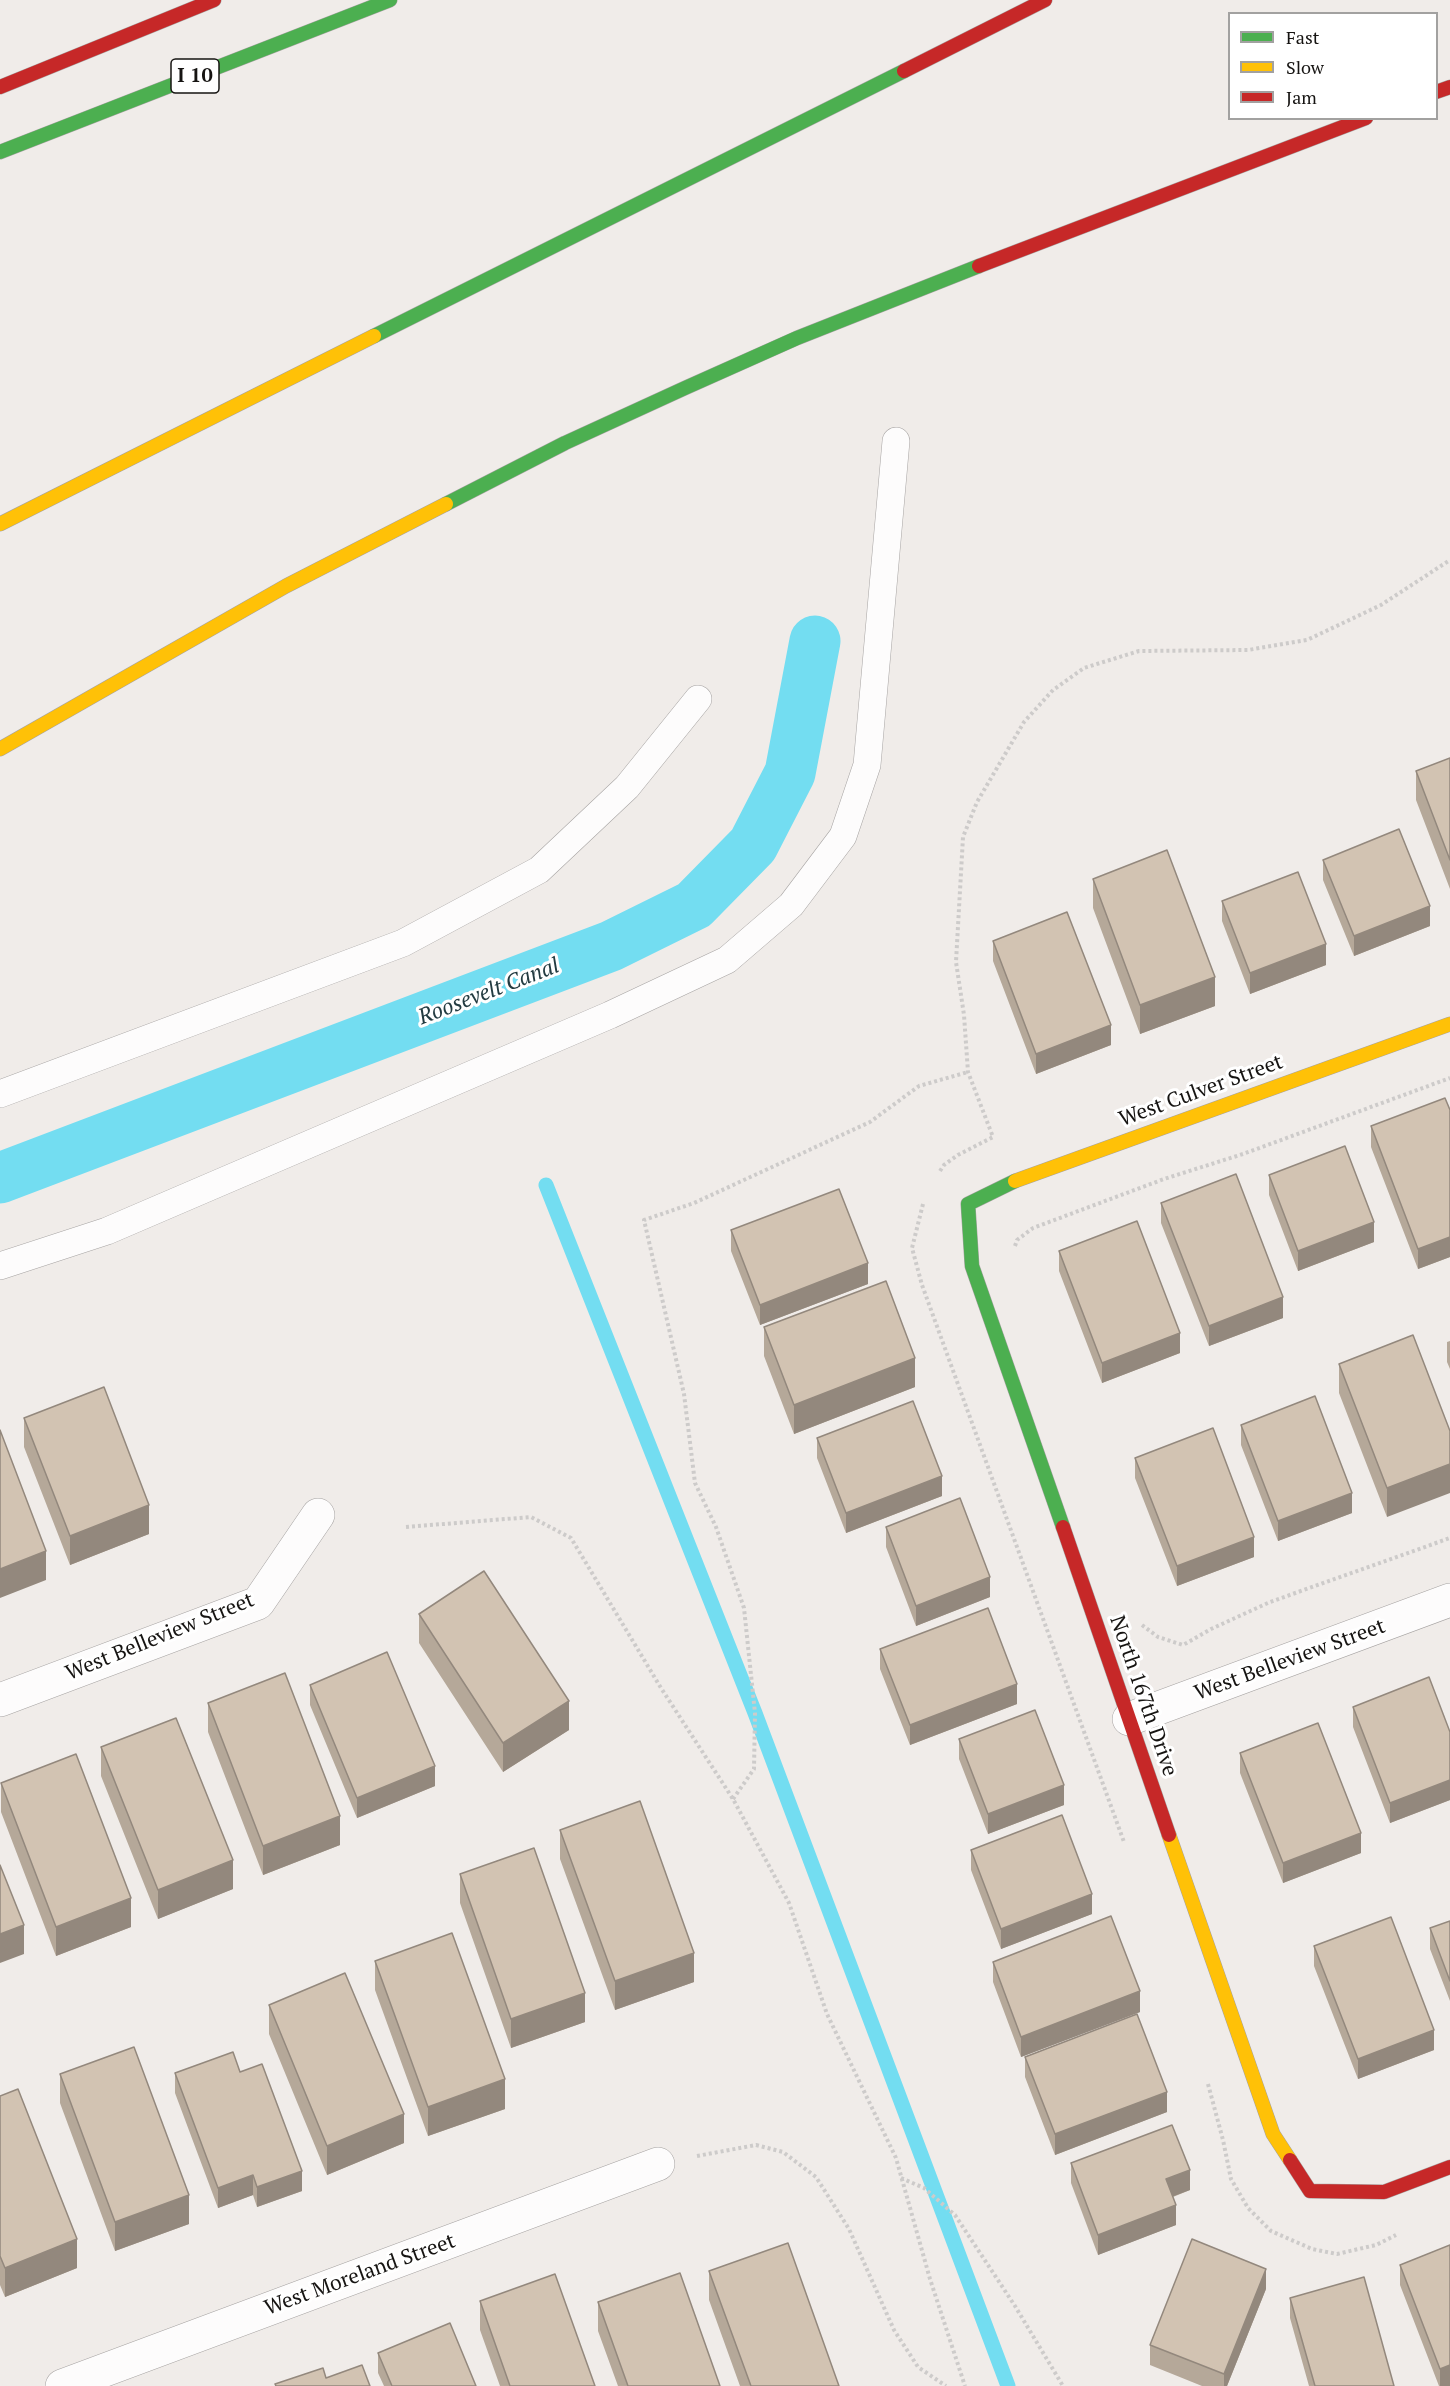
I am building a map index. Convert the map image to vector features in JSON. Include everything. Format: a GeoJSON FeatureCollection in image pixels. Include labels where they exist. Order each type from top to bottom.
{"type":"FeatureCollection","features":[{"type":"Feature","properties":{"kind":"main road"},"geometry":{"type":"LineString","coordinates":[[0,87],[214,0]]}},
{"type":"Feature","properties":{"kind":"main road","name":"I 10"},"geometry":{"type":"LineString","coordinates":[[0,152],[390,0]]}},
{"type":"Feature","properties":{"kind":"main road"},"geometry":{"type":"LineString","coordinates":[[0,524],[1045,0]]}},
{"type":"Feature","properties":{"kind":"main road"},"geometry":{"type":"LineString","coordinates":[[0,749],[286,586],[565,443],[797,338],[1076,228],[1361,120]]}},
{"type":"Feature","properties":{"kind":"main road","name":"West Culver Street"},"geometry":{"type":"LineString","coordinates":[[968,1204],[1008,1183],[1450,1024]]}},
{"type":"Feature","properties":{"kind":"main road","name":"North 167th Drive"},"geometry":{"type":"LineString","coordinates":[[968,1204],[972,1266],[1273,2134],[1310,2191],[1384,2192],[1450,2167]]}},
{"type":"Feature","properties":{"kind":"street","name":"West Belleview Street"},"geometry":{"type":"LineString","coordinates":[[0,1700],[258,1603],[318,1515]]}},
{"type":"Feature","properties":{"kind":"street","name":"West Belleview Street"},"geometry":{"type":"LineString","coordinates":[[1129,1719],[1450,1600]]}},
{"type":"Feature","properties":{"kind":"street","name":"West Moreland Street"},"geometry":{"type":"LineString","coordinates":[[62,2386],[658,2164]]}},
{"type":"Feature","properties":{"kind":"lane"},"geometry":{"type":"LineString","coordinates":[[0,1266],[107,1231],[610,1015],[727,960],[791,905],[843,836],[867,765],[896,441]]}},
{"type":"Feature","properties":{"kind":"lane"},"geometry":{"type":"LineString","coordinates":[[0,1094],[403,943],[539,870],[627,787],[698,699]]}},
{"type":"Feature","properties":{"kind":"path"},"geometry":{"type":"LineString","coordinates":[[993,1137],[968,1072],[964,1015],[956,962],[963,837],[976,801],[1024,722],[1053,690],[1084,668],[1140,651],[1248,650],[1307,640],[1381,605],[1450,560]]}},
{"type":"Feature","properties":{"kind":"path"},"geometry":{"type":"LineString","coordinates":[[733,1799],[754,1769],[755,1713],[744,1608],[716,1527],[695,1483],[684,1394],[644,1220],[694,1203],[870,1122],[919,1086],[968,1072]]}},
{"type":"Feature","properties":{"kind":"path"},"geometry":{"type":"LineString","coordinates":[[1014,1250],[1017,1240],[1032,1228],[1450,1078]]}},
{"type":"Feature","properties":{"kind":"path"},"geometry":{"type":"LineString","coordinates":[[406,1527],[531,1516],[571,1538],[661,1688],[733,1799],[789,1903],[827,2014],[896,2158],[930,2279],[964,2386]]}},
{"type":"Feature","properties":{"kind":"path"},"geometry":{"type":"LineString","coordinates":[[1138,1621],[1158,1637],[1183,1646],[1211,1629],[1270,1602],[1450,1538]]}},
{"type":"Feature","properties":{"kind":"path"},"geometry":{"type":"LineString","coordinates":[[658,2164],[756,2145],[783,2152],[816,2177],[849,2229],[894,2330],[918,2367],[946,2386]]}},
{"type":"Feature","properties":{"kind":"path"},"geometry":{"type":"LineString","coordinates":[[902,2178],[924,2188],[955,2215],[1015,2306],[1063,2386]]}},
{"type":"Feature","properties":{"kind":"building"},"geometry":{"type":"Polygon","coordinates":[[[1450,758],[1450,860],[1416,771],[1450,758]]]}},
{"type":"Feature","properties":{"kind":"building"},"geometry":{"type":"Polygon","coordinates":[[[1399,829],[1430,906],[1354,936],[1323,860],[1399,829]]]}},
{"type":"Feature","properties":{"kind":"building"},"geometry":{"type":"Polygon","coordinates":[[[1167,850],[1215,977],[1140,1005],[1093,879],[1167,850]]]}},
{"type":"Feature","properties":{"kind":"building"},"geometry":{"type":"Polygon","coordinates":[[[1298,872],[1326,944],[1250,973],[1222,901],[1298,872]]]}},
{"type":"Feature","properties":{"kind":"building"},"geometry":{"type":"Polygon","coordinates":[[[1067,912],[1111,1025],[1036,1054],[993,941],[1067,912]]]}},
{"type":"Feature","properties":{"kind":"building"},"geometry":{"type":"Polygon","coordinates":[[[1445,1098],[1450,1110],[1450,1237],[1418,1249],[1371,1126],[1445,1098]]]}},
{"type":"Feature","properties":{"kind":"building"},"geometry":{"type":"Polygon","coordinates":[[[1345,1146],[1374,1222],[1298,1251],[1269,1175],[1345,1146]]]}},
{"type":"Feature","properties":{"kind":"building"},"geometry":{"type":"Polygon","coordinates":[[[1236,1174],[1283,1297],[1209,1326],[1161,1203],[1236,1174]]]}},
{"type":"Feature","properties":{"kind":"building"},"geometry":{"type":"Polygon","coordinates":[[[839,1189],[868,1263],[760,1305],[731,1230],[839,1189]]]}},
{"type":"Feature","properties":{"kind":"building"},"geometry":{"type":"Polygon","coordinates":[[[1137,1221],[1180,1333],[1102,1363],[1059,1251],[1137,1221]]]}},
{"type":"Feature","properties":{"kind":"building"},"geometry":{"type":"Polygon","coordinates":[[[886,1281],[915,1358],[794,1405],[764,1327],[886,1281]]]}},
{"type":"Feature","properties":{"kind":"building"},"geometry":{"type":"Polygon","coordinates":[[[1413,1335],[1450,1431],[1450,1464],[1387,1488],[1339,1364],[1413,1335]]]}},
{"type":"Feature","properties":{"kind":"building"},"geometry":{"type":"Polygon","coordinates":[[[104,1387],[149,1505],[70,1536],[24,1418],[104,1387]]]}},
{"type":"Feature","properties":{"kind":"building"},"geometry":{"type":"Polygon","coordinates":[[[1315,1396],[1352,1493],[1278,1521],[1241,1425],[1315,1396]]]}},
{"type":"Feature","properties":{"kind":"building"},"geometry":{"type":"Polygon","coordinates":[[[913,1401],[942,1476],[846,1513],[817,1438],[913,1401]]]}},
{"type":"Feature","properties":{"kind":"building"},"geometry":{"type":"Polygon","coordinates":[[[1213,1428],[1254,1537],[1177,1566],[1135,1458],[1213,1428]]]}},
{"type":"Feature","properties":{"kind":"building"},"geometry":{"type":"Polygon","coordinates":[[[0,1430],[46,1551],[0,1569],[0,1430]]]}},
{"type":"Feature","properties":{"kind":"building"},"geometry":{"type":"Polygon","coordinates":[[[960,1498],[990,1577],[916,1606],[886,1527],[960,1498]]]}},
{"type":"Feature","properties":{"kind":"building"},"geometry":{"type":"Polygon","coordinates":[[[484,1571],[569,1701],[503,1743],[419,1614],[484,1571]]]}},
{"type":"Feature","properties":{"kind":"building"},"geometry":{"type":"Polygon","coordinates":[[[988,1608],[1017,1684],[910,1725],[880,1649],[988,1608]]]}},
{"type":"Feature","properties":{"kind":"building"},"geometry":{"type":"Polygon","coordinates":[[[387,1652],[435,1766],[357,1798],[310,1685],[387,1652]]]}},
{"type":"Feature","properties":{"kind":"building"},"geometry":{"type":"Polygon","coordinates":[[[285,1673],[340,1816],[263,1846],[208,1703],[285,1673]]]}},
{"type":"Feature","properties":{"kind":"building"},"geometry":{"type":"Polygon","coordinates":[[[1429,1677],[1450,1732],[1450,1780],[1390,1803],[1353,1707],[1429,1677]]]}},
{"type":"Feature","properties":{"kind":"building"},"geometry":{"type":"Polygon","coordinates":[[[1035,1710],[1064,1785],[988,1814],[959,1739],[1035,1710]]]}},
{"type":"Feature","properties":{"kind":"building"},"geometry":{"type":"Polygon","coordinates":[[[176,1718],[233,1860],[158,1890],[101,1747],[176,1718]]]}},
{"type":"Feature","properties":{"kind":"building"},"geometry":{"type":"Polygon","coordinates":[[[1318,1723],[1361,1833],[1283,1863],[1240,1753],[1318,1723]]]}},
{"type":"Feature","properties":{"kind":"building"},"geometry":{"type":"Polygon","coordinates":[[[76,1754],[131,1898],[56,1927],[1,1783],[76,1754]]]}},
{"type":"Feature","properties":{"kind":"building"},"geometry":{"type":"Polygon","coordinates":[[[640,1801],[694,1953],[615,1981],[560,1830],[640,1801]]]}},
{"type":"Feature","properties":{"kind":"building"},"geometry":{"type":"Polygon","coordinates":[[[1062,1815],[1092,1894],[1001,1929],[971,1850],[1062,1815]]]}},
{"type":"Feature","properties":{"kind":"building"},"geometry":{"type":"Polygon","coordinates":[[[534,1848],[585,1993],[511,2019],[460,1874],[534,1848]]]}},
{"type":"Feature","properties":{"kind":"building"},"geometry":{"type":"Polygon","coordinates":[[[0,1865],[24,1925],[0,1934],[0,1865]]]}},
{"type":"Feature","properties":{"kind":"building"},"geometry":{"type":"Polygon","coordinates":[[[1111,1916],[1140,1991],[1021,2037],[993,1962],[1111,1916]]]}},
{"type":"Feature","properties":{"kind":"building"},"geometry":{"type":"Polygon","coordinates":[[[1391,1917],[1434,2030],[1358,2059],[1314,1946],[1391,1917]]]}},
{"type":"Feature","properties":{"kind":"building"},"geometry":{"type":"Polygon","coordinates":[[[1450,1921],[1450,1981],[1430,1928],[1450,1921]]]}},
{"type":"Feature","properties":{"kind":"building"},"geometry":{"type":"Polygon","coordinates":[[[452,1933],[505,2079],[428,2107],[375,1961],[452,1933]]]}},
{"type":"Feature","properties":{"kind":"building"},"geometry":{"type":"Polygon","coordinates":[[[345,1973],[404,2114],[327,2146],[269,2005],[345,1973]]]}},
{"type":"Feature","properties":{"kind":"building"},"geometry":{"type":"Polygon","coordinates":[[[1137,2014],[1167,2092],[1055,2134],[1025,2057],[1137,2014]]]}},
{"type":"Feature","properties":{"kind":"building"},"geometry":{"type":"Polygon","coordinates":[[[134,2047],[189,2195],[115,2222],[60,2074],[134,2047]]]}},
{"type":"Feature","properties":{"kind":"building"},"geometry":{"type":"Polygon","coordinates":[[[233,2052],[240,2072],[262,2064],[302,2171],[257,2187],[253,2175],[218,2188],[175,2073],[233,2052]]]}},
{"type":"Feature","properties":{"kind":"building"},"geometry":{"type":"Polygon","coordinates":[[[18,2089],[77,2239],[5,2268],[0,2256],[0,2096],[18,2089]]]}},
{"type":"Feature","properties":{"kind":"building"},"geometry":{"type":"Polygon","coordinates":[[[1172,2125],[1190,2170],[1166,2179],[1176,2205],[1098,2235],[1071,2163],[1172,2125]]]}},
{"type":"Feature","properties":{"kind":"building"},"geometry":{"type":"Polygon","coordinates":[[[1192,2239],[1266,2269],[1224,2374],[1150,2345],[1192,2239]]]}},
{"type":"Feature","properties":{"kind":"building"},"geometry":{"type":"Polygon","coordinates":[[[788,2243],[839,2386],[751,2386],[709,2271],[788,2243]]]}},
{"type":"Feature","properties":{"kind":"building"},"geometry":{"type":"Polygon","coordinates":[[[1450,2245],[1450,2365],[1440,2369],[1400,2265],[1450,2245]]]}},
{"type":"Feature","properties":{"kind":"building"},"geometry":{"type":"Polygon","coordinates":[[[680,2273],[720,2386],[628,2386],[598,2302],[680,2273]]]}},
{"type":"Feature","properties":{"kind":"building"},"geometry":{"type":"Polygon","coordinates":[[[555,2274],[595,2386],[510,2386],[480,2301],[555,2274]]]}},
{"type":"Feature","properties":{"kind":"building"},"geometry":{"type":"Polygon","coordinates":[[[1364,2277],[1394,2386],[1315,2386],[1290,2298],[1364,2277]]]}},
{"type":"Feature","properties":{"kind":"building"},"geometry":{"type":"Polygon","coordinates":[[[450,2323],[476,2386],[392,2386],[378,2353],[450,2323]]]}},
{"type":"Feature","properties":{"kind":"building"},"geometry":{"type":"Polygon","coordinates":[[[362,2365],[370,2386],[276,2386],[275,2384],[323,2368],[326,2378],[362,2365]]]}},
{"type":"Feature","properties":{"kind":"waterway","name":"Roosevelt Canal"},"geometry":{"type":"LineString","coordinates":[[0,1178],[611,946],[694,905],[753,845],[790,773],[815,641]]}},
{"type":"Feature","properties":{"kind":"waterway"},"geometry":{"type":"LineString","coordinates":[[546,1185],[755,1713],[1008,2386]]}},
{"type":"Feature","properties":{"kind":"traffic: fast"},"geometry":{"type":"LineString","coordinates":[[0,152],[390,0]]}},
{"type":"Feature","properties":{"kind":"traffic: fast"},"geometry":{"type":"LineString","coordinates":[[374,336],[904,71]]}},
{"type":"Feature","properties":{"kind":"traffic: fast"},"geometry":{"type":"LineString","coordinates":[[446,504],[565,443],[685,388],[797,338],[979,266]]}},
{"type":"Feature","properties":{"kind":"traffic: fast"},"geometry":{"type":"LineString","coordinates":[[1015,1181],[968,1204],[972,1266],[1063,1527]]}},
{"type":"Feature","properties":{"kind":"traffic: slow"},"geometry":{"type":"LineString","coordinates":[[0,524],[374,336]]}},
{"type":"Feature","properties":{"kind":"traffic: slow"},"geometry":{"type":"LineString","coordinates":[[0,749],[286,586],[446,504]]}},
{"type":"Feature","properties":{"kind":"traffic: slow"},"geometry":{"type":"LineString","coordinates":[[1015,1181],[1450,1024]]}},
{"type":"Feature","properties":{"kind":"traffic: slow"},"geometry":{"type":"LineString","coordinates":[[1169,1835],[1273,2134],[1290,2160]]}},
{"type":"Feature","properties":{"kind":"traffic: jam"},"geometry":{"type":"LineString","coordinates":[[0,87],[214,0]]}},
{"type":"Feature","properties":{"kind":"traffic: jam"},"geometry":{"type":"LineString","coordinates":[[904,71],[1045,0]]}},
{"type":"Feature","properties":{"kind":"traffic: jam"},"geometry":{"type":"LineString","coordinates":[[1438,91],[1450,87]]}},
{"type":"Feature","properties":{"kind":"traffic: jam"},"geometry":{"type":"LineString","coordinates":[[979,266],[1361,120]]}},
{"type":"Feature","properties":{"kind":"traffic: jam"},"geometry":{"type":"LineString","coordinates":[[1063,1527],[1169,1835]]}},
{"type":"Feature","properties":{"kind":"traffic: jam"},"geometry":{"type":"LineString","coordinates":[[1290,2160],[1310,2191],[1384,2192],[1450,2167]]}}]}
